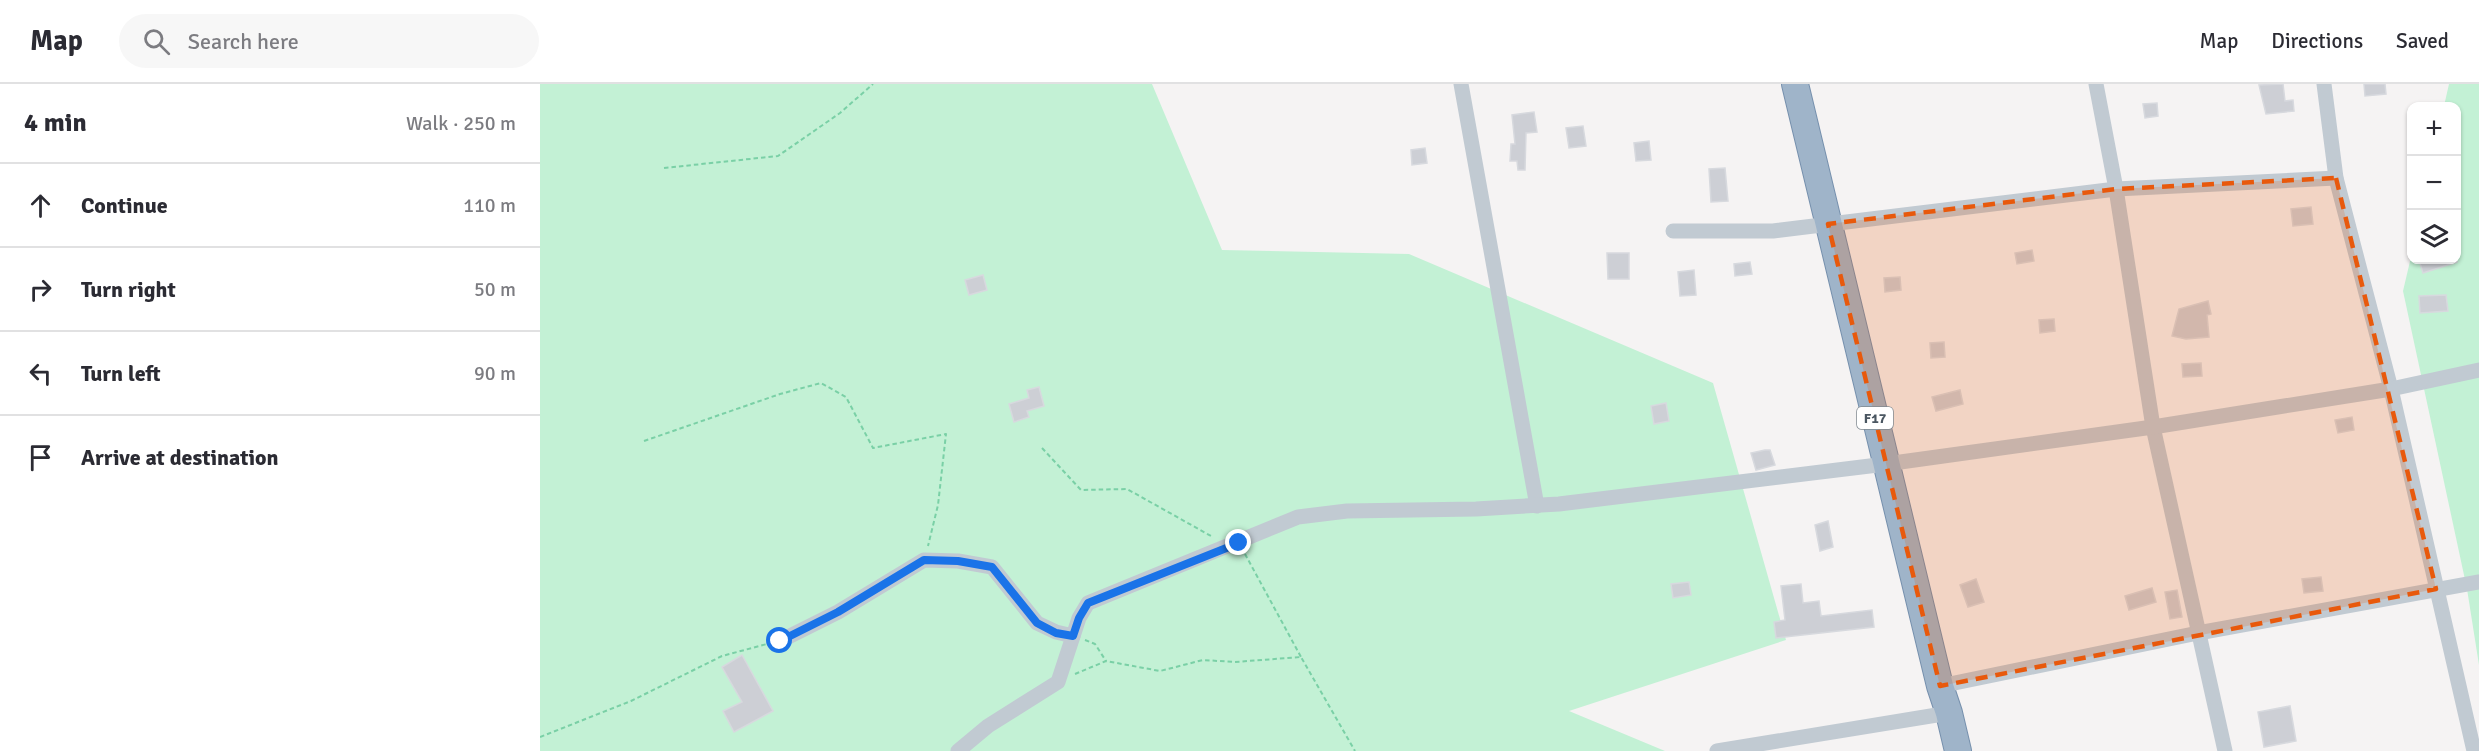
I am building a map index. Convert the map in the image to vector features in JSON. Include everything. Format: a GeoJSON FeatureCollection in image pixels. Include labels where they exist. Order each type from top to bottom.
{"type":"FeatureCollection","features":[{"type":"Feature","properties":{"kind":"highway","name":"F17"},"geometry":{"type":"LineString","coordinates":[[1795,84],[1940,686],[1958,751]]}},
{"type":"Feature","properties":{"kind":"street"},"geometry":{"type":"LineString","coordinates":[[1461,84],[1537,506]]}},
{"type":"Feature","properties":{"kind":"street"},"geometry":{"type":"LineString","coordinates":[[2096,84],[2116,189],[2153,427],[2225,751]]}},
{"type":"Feature","properties":{"kind":"street"},"geometry":{"type":"LineString","coordinates":[[2324,84],[2336,178],[2391,389],[2474,751]]}},
{"type":"Feature","properties":{"kind":"street"},"geometry":{"type":"LineString","coordinates":[[1673,231],[1773,231],[2116,189],[2336,178]]}},
{"type":"Feature","properties":{"kind":"street"},"geometry":{"type":"LineString","coordinates":[[958,751],[988,726],[1058,682],[1079,618],[1088,603],[1298,517],[1347,511],[1537,506],[1886,464],[2153,427],[2391,389],[2479,370]]}},
{"type":"Feature","properties":{"kind":"street"},"geometry":{"type":"LineString","coordinates":[[780,641],[838,612],[924,560],[958,561],[992,567],[1037,623],[1056,633],[1073,636]]}},
{"type":"Feature","properties":{"kind":"street"},"geometry":{"type":"LineString","coordinates":[[1940,686],[2198,633],[2479,582]]}},
{"type":"Feature","properties":{"kind":"street"},"geometry":{"type":"LineString","coordinates":[[1717,751],[1949,713]]}},
{"type":"Feature","properties":{"kind":"path"},"geometry":{"type":"LineString","coordinates":[[664,168],[778,156],[840,114],[873,84]]}},
{"type":"Feature","properties":{"kind":"path"},"geometry":{"type":"LineString","coordinates":[[644,441],[780,394],[821,383],[846,396],[873,448],[946,434],[938,505],[924,560]]}},
{"type":"Feature","properties":{"kind":"path"},"geometry":{"type":"LineString","coordinates":[[1042,448],[1081,490],[1127,489],[1211,536],[1239,543],[1354,751]]}},
{"type":"Feature","properties":{"kind":"path"},"geometry":{"type":"LineString","coordinates":[[1073,636],[1095,644],[1106,661]]}},
{"type":"Feature","properties":{"kind":"path"},"geometry":{"type":"LineString","coordinates":[[540,737],[631,701],[722,656],[780,641]]}},
{"type":"Feature","properties":{"kind":"path"},"geometry":{"type":"LineString","coordinates":[[1058,682],[1106,661],[1160,671],[1203,660],[1235,662],[1301,657]]}},
{"type":"Feature","properties":{"kind":"highlighted area"},"geometry":{"type":"Polygon","coordinates":[[[2336,178],[2436,589],[1940,686],[1828,224],[2116,189],[2336,178]]]}},
{"type":"Feature","properties":{"kind":"green space"},"geometry":{"type":"Polygon","coordinates":[[[540,84],[1152,84],[1222,250],[1409,254],[1713,383],[1786,640],[1569,711],[1665,751],[540,751],[540,84]]]}},
{"type":"Feature","properties":{"kind":"green space"},"geometry":{"type":"Polygon","coordinates":[[[2449,84],[2479,84],[2479,665],[2467,589],[2403,291],[2409,264],[2461,264],[2461,102],[2445,102],[2449,84]]]}},
{"type":"Feature","properties":{"kind":"building"},"geometry":{"type":"Polygon","coordinates":[[[2283,84],[2285,101],[2293,100],[2294,111],[2266,114],[2259,85],[2283,84]]]}},
{"type":"Feature","properties":{"kind":"building"},"geometry":{"type":"Polygon","coordinates":[[[2364,84],[2385,84],[2386,94],[2365,96],[2364,84]]]}},
{"type":"Feature","properties":{"kind":"building"},"geometry":{"type":"Polygon","coordinates":[[[2157,103],[2158,116],[2145,118],[2143,104],[2157,103]]]}},
{"type":"Feature","properties":{"kind":"building"},"geometry":{"type":"Polygon","coordinates":[[[1534,112],[1537,132],[1526,133],[1525,170],[1518,170],[1517,161],[1510,161],[1511,144],[1515,144],[1512,115],[1534,112]]]}},
{"type":"Feature","properties":{"kind":"building"},"geometry":{"type":"Polygon","coordinates":[[[1583,126],[1586,146],[1569,148],[1566,128],[1583,126]]]}},
{"type":"Feature","properties":{"kind":"building"},"geometry":{"type":"Polygon","coordinates":[[[1649,141],[1651,160],[1636,161],[1634,143],[1649,141]]]}},
{"type":"Feature","properties":{"kind":"building"},"geometry":{"type":"Polygon","coordinates":[[[1425,148],[1427,163],[1412,165],[1411,150],[1425,148]]]}},
{"type":"Feature","properties":{"kind":"building"},"geometry":{"type":"Polygon","coordinates":[[[1725,168],[1728,201],[1711,202],[1709,169],[1725,168]]]}},
{"type":"Feature","properties":{"kind":"building"},"geometry":{"type":"Polygon","coordinates":[[[2311,207],[2313,224],[2293,226],[2291,209],[2311,207]]]}},
{"type":"Feature","properties":{"kind":"building"},"geometry":{"type":"Polygon","coordinates":[[[2032,250],[2034,261],[2017,264],[2015,253],[2032,250]]]}},
{"type":"Feature","properties":{"kind":"building"},"geometry":{"type":"Polygon","coordinates":[[[1607,253],[1629,253],[1629,279],[1608,279],[1607,253]]]}},
{"type":"Feature","properties":{"kind":"building"},"geometry":{"type":"Polygon","coordinates":[[[1750,262],[1752,274],[1735,276],[1734,264],[1750,262]]]}},
{"type":"Feature","properties":{"kind":"building"},"geometry":{"type":"Polygon","coordinates":[[[2420,264],[2451,264],[2423,273],[2420,264]]]}},
{"type":"Feature","properties":{"kind":"building"},"geometry":{"type":"Polygon","coordinates":[[[1694,270],[1696,295],[1680,296],[1678,272],[1694,270]]]}},
{"type":"Feature","properties":{"kind":"building"},"geometry":{"type":"Polygon","coordinates":[[[983,275],[987,290],[969,295],[965,280],[983,275]]]}},
{"type":"Feature","properties":{"kind":"building"},"geometry":{"type":"Polygon","coordinates":[[[1900,277],[1901,290],[1885,292],[1884,278],[1900,277]]]}},
{"type":"Feature","properties":{"kind":"building"},"geometry":{"type":"Polygon","coordinates":[[[2446,295],[2448,311],[2420,313],[2419,296],[2446,295]]]}},
{"type":"Feature","properties":{"kind":"building"},"geometry":{"type":"Polygon","coordinates":[[[2208,301],[2211,314],[2207,315],[2209,337],[2186,339],[2172,336],[2179,309],[2208,301]]]}},
{"type":"Feature","properties":{"kind":"building"},"geometry":{"type":"Polygon","coordinates":[[[2054,319],[2055,331],[2040,333],[2039,320],[2054,319]]]}},
{"type":"Feature","properties":{"kind":"building"},"geometry":{"type":"Polygon","coordinates":[[[1944,342],[1945,357],[1931,358],[1930,343],[1944,342]]]}},
{"type":"Feature","properties":{"kind":"building"},"geometry":{"type":"Polygon","coordinates":[[[2201,363],[2202,376],[2183,377],[2182,364],[2201,363]]]}},
{"type":"Feature","properties":{"kind":"building"},"geometry":{"type":"Polygon","coordinates":[[[1039,387],[1044,406],[1027,411],[1029,417],[1014,422],[1009,404],[1029,398],[1027,390],[1039,387]]]}},
{"type":"Feature","properties":{"kind":"building"},"geometry":{"type":"Polygon","coordinates":[[[1960,390],[1963,404],[1936,411],[1932,397],[1960,390]]]}},
{"type":"Feature","properties":{"kind":"building"},"geometry":{"type":"Polygon","coordinates":[[[1666,403],[1669,421],[1654,424],[1651,406],[1666,403]]]}},
{"type":"Feature","properties":{"kind":"building"},"geometry":{"type":"Polygon","coordinates":[[[2352,417],[2354,430],[2338,433],[2335,420],[2352,417]]]}},
{"type":"Feature","properties":{"kind":"building"},"geometry":{"type":"Polygon","coordinates":[[[1770,450],[1775,465],[1756,470],[1751,453],[1770,450]]]}},
{"type":"Feature","properties":{"kind":"building"},"geometry":{"type":"Polygon","coordinates":[[[1828,521],[1833,547],[1820,551],[1815,525],[1828,521]]]}},
{"type":"Feature","properties":{"kind":"building"},"geometry":{"type":"Polygon","coordinates":[[[2321,577],[2323,591],[2304,593],[2302,579],[2321,577]]]}},
{"type":"Feature","properties":{"kind":"building"},"geometry":{"type":"Polygon","coordinates":[[[1976,579],[1984,602],[1968,607],[1960,585],[1976,579]]]}},
{"type":"Feature","properties":{"kind":"building"},"geometry":{"type":"Polygon","coordinates":[[[1689,582],[1691,595],[1673,598],[1671,584],[1689,582]]]}},
{"type":"Feature","properties":{"kind":"building"},"geometry":{"type":"Polygon","coordinates":[[[1801,584],[1803,603],[1819,601],[1821,616],[1872,610],[1874,627],[1776,638],[1774,622],[1785,620],[1781,586],[1801,584]]]}},
{"type":"Feature","properties":{"kind":"building"},"geometry":{"type":"Polygon","coordinates":[[[2152,588],[2156,602],[2129,610],[2125,596],[2152,588]]]}},
{"type":"Feature","properties":{"kind":"building"},"geometry":{"type":"Polygon","coordinates":[[[2177,590],[2182,617],[2170,619],[2165,592],[2177,590]]]}},
{"type":"Feature","properties":{"kind":"building"},"geometry":{"type":"Polygon","coordinates":[[[742,655],[773,711],[734,732],[723,711],[742,702],[722,667],[742,655]]]}},
{"type":"Feature","properties":{"kind":"building"},"geometry":{"type":"Polygon","coordinates":[[[2290,706],[2296,741],[2264,747],[2258,712],[2290,706]]]}},
{"type":"Feature","properties":{"kind":"route"},"geometry":{"type":"LineString","coordinates":[[780,641],[838,612],[924,560],[958,561],[992,567],[1037,623],[1056,633],[1073,636],[1079,618],[1088,603],[1239,543]]}}]}
